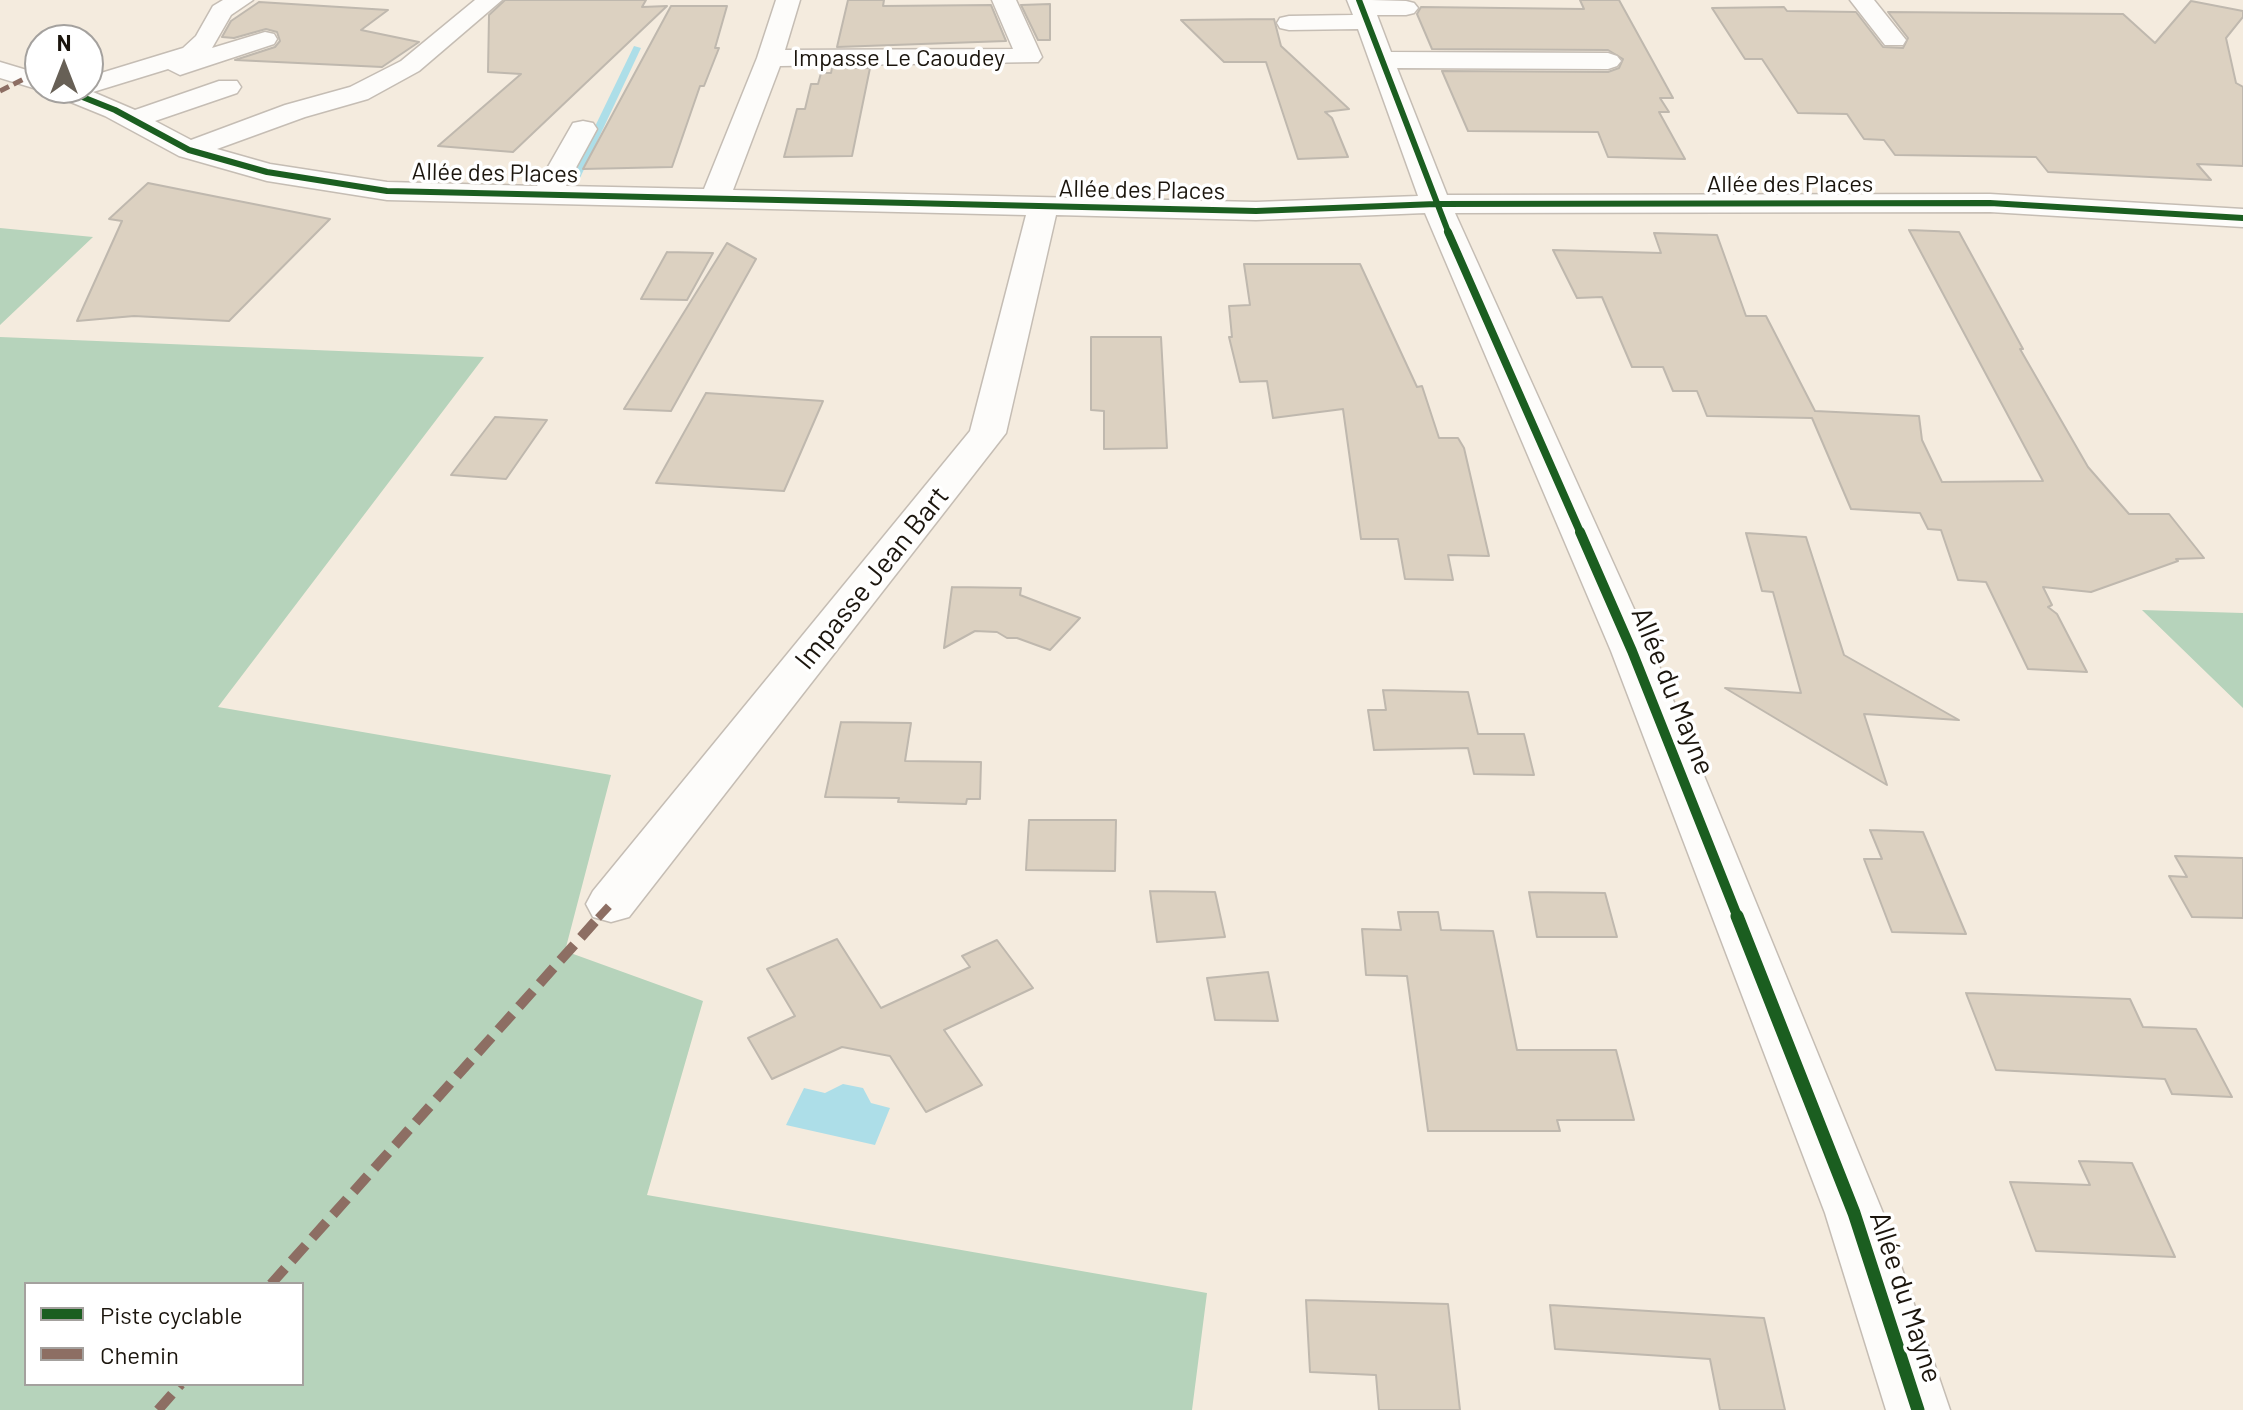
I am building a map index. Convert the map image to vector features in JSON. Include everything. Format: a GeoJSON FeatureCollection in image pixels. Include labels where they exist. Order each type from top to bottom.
{"type":"FeatureCollection","features":[{"type":"Feature","properties":{"kind":"street"},"geometry":{"type":"LineString","coordinates":[[104,73],[170,49],[192,53],[206,40],[221,11],[241,0]]}},
{"type":"Feature","properties":{"kind":"street"},"geometry":{"type":"LineString","coordinates":[[189,150],[295,111],[359,93],[410,66],[490,0]]}},
{"type":"Feature","properties":{"kind":"street","name":"Impasse Le Caoudey"},"geometry":{"type":"LineString","coordinates":[[716,197],[770,58],[788,0]]}},
{"type":"Feature","properties":{"kind":"street","name":"Impasse Le Caoudey"},"geometry":{"type":"LineString","coordinates":[[770,58],[1029,57],[1004,0]]}},
{"type":"Feature","properties":{"kind":"street"},"geometry":{"type":"LineString","coordinates":[[1862,0],[1894,40]]}},
{"type":"Feature","properties":{"kind":"street"},"geometry":{"type":"LineString","coordinates":[[1289,23],[1363,10],[1406,8]]}},
{"type":"Feature","properties":{"kind":"street","name":"Allée du Mayne"},"geometry":{"type":"LineString","coordinates":[[1363,10],[1436,204],[1638,666],[1854,1213],[1918,1410]]}},
{"type":"Feature","properties":{"kind":"street"},"geometry":{"type":"LineString","coordinates":[[123,115],[151,96],[171,69],[265,39]]}},
{"type":"Feature","properties":{"kind":"street"},"geometry":{"type":"LineString","coordinates":[[1382,60],[1608,61]]}},
{"type":"Feature","properties":{"kind":"street","name":"Allée des Places"},"geometry":{"type":"LineString","coordinates":[[0,70],[24,76]]}},
{"type":"Feature","properties":{"kind":"street"},"geometry":{"type":"LineString","coordinates":[[123,115],[228,87]]}},
{"type":"Feature","properties":{"kind":"street","name":"Allée des Places"},"geometry":{"type":"LineString","coordinates":[[101,104],[189,150],[267,172],[387,191],[1256,211],[1436,204],[1990,203],[2243,218]]}},
{"type":"Feature","properties":{"kind":"street"},"geometry":{"type":"LineString","coordinates":[[547,194],[583,129]]}},
{"type":"Feature","properties":{"kind":"street","name":"Impasse Jean Bart"},"geometry":{"type":"LineString","coordinates":[[611,904],[988,433],[1043,208]]}},
{"type":"Feature","properties":{"kind":"green space"},"geometry":{"type":"Polygon","coordinates":[[[0,228],[93,237],[0,325],[0,228]]]}},
{"type":"Feature","properties":{"kind":"green space"},"geometry":{"type":"Polygon","coordinates":[[[0,337],[484,357],[218,707],[611,775],[565,951],[703,1001],[647,1195],[1207,1293],[1192,1410],[0,1410],[0,337]]]}},
{"type":"Feature","properties":{"kind":"green space"},"geometry":{"type":"Polygon","coordinates":[[[2142,610],[2243,613],[2243,708],[2142,610]]]}},
{"type":"Feature","properties":{"kind":"water"},"geometry":{"type":"Polygon","coordinates":[[[843,1084],[863,1088],[871,1103],[890,1108],[875,1145],[786,1125],[804,1088],[825,1093],[843,1084]]]}},
{"type":"Feature","properties":{"kind":"building"},"geometry":{"type":"Polygon","coordinates":[[[505,0],[646,0],[642,7],[667,6],[513,152],[438,146],[521,74],[488,72],[489,15],[505,0]]]}},
{"type":"Feature","properties":{"kind":"building"},"geometry":{"type":"Polygon","coordinates":[[[848,0],[884,0],[883,6],[991,5],[1006,41],[837,47],[848,0]]]}},
{"type":"Feature","properties":{"kind":"building"},"geometry":{"type":"Polygon","coordinates":[[[1580,0],[1619,0],[1673,98],[1660,98],[1669,112],[1659,112],[1685,159],[1608,157],[1598,132],[1468,131],[1442,71],[1608,72],[1619,68],[1623,59],[1608,50],[1432,49],[1417,14],[1421,7],[1584,9],[1580,0]]]}},
{"type":"Feature","properties":{"kind":"building"},"geometry":{"type":"Polygon","coordinates":[[[2191,1],[2243,11],[2243,17],[2226,38],[2236,83],[2243,87],[2243,166],[2197,164],[2211,180],[2048,172],[2036,157],[1895,155],[1884,140],[1864,139],[1847,114],[1798,113],[1762,59],[1745,59],[1712,8],[1784,7],[1787,11],[1856,12],[1883,47],[1903,48],[1908,38],[1888,12],[2123,14],[2155,43],[2191,1]]]}},
{"type":"Feature","properties":{"kind":"building"},"geometry":{"type":"Polygon","coordinates":[[[259,2],[388,10],[361,30],[419,42],[382,67],[235,60],[275,47],[280,41],[277,32],[266,29],[234,38],[222,37],[231,21],[259,2]]]}},
{"type":"Feature","properties":{"kind":"building"},"geometry":{"type":"Polygon","coordinates":[[[1050,4],[1050,40],[1038,40],[1021,5],[1050,4]]]}},
{"type":"Feature","properties":{"kind":"building"},"geometry":{"type":"Polygon","coordinates":[[[671,6],[727,6],[715,48],[719,48],[704,86],[700,86],[672,167],[583,169],[671,6]]]}},
{"type":"Feature","properties":{"kind":"building"},"geometry":{"type":"Polygon","coordinates":[[[1274,19],[1281,46],[1349,109],[1325,112],[1332,118],[1348,157],[1298,159],[1266,62],[1224,62],[1181,20],[1274,19]]]}},
{"type":"Feature","properties":{"kind":"building"},"geometry":{"type":"Polygon","coordinates":[[[832,68],[870,68],[852,156],[784,157],[797,109],[805,109],[811,84],[818,84],[821,73],[831,73],[832,68]]]}},
{"type":"Feature","properties":{"kind":"building"},"geometry":{"type":"Polygon","coordinates":[[[148,183],[330,219],[229,321],[134,316],[77,321],[122,221],[109,219],[148,183]]]}},
{"type":"Feature","properties":{"kind":"building"},"geometry":{"type":"Polygon","coordinates":[[[1909,230],[1959,232],[2023,349],[2020,349],[2088,467],[2129,514],[2169,514],[2204,558],[2176,559],[2178,561],[2091,592],[2043,587],[2052,605],[2048,607],[2057,614],[2087,672],[2028,669],[1986,582],[1958,580],[1941,530],[1928,529],[1920,513],[1851,509],[1812,418],[1707,416],[1697,391],[1673,391],[1663,367],[1632,367],[1602,297],[1577,298],[1553,250],[1661,253],[1654,233],[1717,235],[1746,316],[1766,316],[1815,411],[1919,416],[1922,440],[1942,482],[2043,481],[1909,230]]]}},
{"type":"Feature","properties":{"kind":"building"},"geometry":{"type":"Polygon","coordinates":[[[727,243],[756,259],[671,411],[624,409],[727,243]]]}},
{"type":"Feature","properties":{"kind":"building"},"geometry":{"type":"Polygon","coordinates":[[[667,252],[713,253],[687,300],[641,299],[667,252]]]}},
{"type":"Feature","properties":{"kind":"building"},"geometry":{"type":"Polygon","coordinates":[[[1244,264],[1360,264],[1417,387],[1422,386],[1439,438],[1458,438],[1464,448],[1489,556],[1448,555],[1453,580],[1405,579],[1398,539],[1361,539],[1343,409],[1273,418],[1267,381],[1240,382],[1229,337],[1232,337],[1229,306],[1250,305],[1244,264]]]}},
{"type":"Feature","properties":{"kind":"building"},"geometry":{"type":"Polygon","coordinates":[[[1091,337],[1161,337],[1167,448],[1104,449],[1104,411],[1091,410],[1091,337]]]}},
{"type":"Feature","properties":{"kind":"building"},"geometry":{"type":"Polygon","coordinates":[[[706,393],[823,401],[784,491],[656,483],[706,393]]]}},
{"type":"Feature","properties":{"kind":"building"},"geometry":{"type":"Polygon","coordinates":[[[495,417],[547,420],[506,479],[451,475],[495,417]]]}},
{"type":"Feature","properties":{"kind":"building"},"geometry":{"type":"Polygon","coordinates":[[[1746,533],[1806,537],[1844,655],[1959,720],[1864,714],[1887,785],[1725,688],[1801,693],[1773,592],[1762,591],[1746,533]]]}},
{"type":"Feature","properties":{"kind":"building"},"geometry":{"type":"Polygon","coordinates":[[[952,587],[1021,588],[1020,595],[1080,618],[1050,650],[1017,638],[1007,638],[997,632],[975,631],[944,648],[952,587]]]}},
{"type":"Feature","properties":{"kind":"building"},"geometry":{"type":"Polygon","coordinates":[[[1383,690],[1468,692],[1478,734],[1524,734],[1534,775],[1474,774],[1468,748],[1374,750],[1368,710],[1386,710],[1383,690]]]}},
{"type":"Feature","properties":{"kind":"building"},"geometry":{"type":"Polygon","coordinates":[[[841,722],[911,723],[905,761],[981,762],[980,799],[967,799],[966,804],[898,802],[899,798],[825,797],[841,722]]]}},
{"type":"Feature","properties":{"kind":"building"},"geometry":{"type":"Polygon","coordinates":[[[1029,820],[1116,820],[1115,871],[1026,870],[1029,820]]]}},
{"type":"Feature","properties":{"kind":"building"},"geometry":{"type":"Polygon","coordinates":[[[1870,830],[1923,832],[1966,934],[1892,932],[1864,859],[1882,859],[1870,830]]]}},
{"type":"Feature","properties":{"kind":"building"},"geometry":{"type":"Polygon","coordinates":[[[2175,856],[2243,858],[2243,918],[2192,917],[2169,876],[2187,877],[2175,856]]]}},
{"type":"Feature","properties":{"kind":"building"},"geometry":{"type":"Polygon","coordinates":[[[1150,891],[1215,892],[1225,937],[1157,942],[1150,891]]]}},
{"type":"Feature","properties":{"kind":"building"},"geometry":{"type":"Polygon","coordinates":[[[1529,892],[1605,893],[1617,937],[1537,937],[1529,892]]]}},
{"type":"Feature","properties":{"kind":"building"},"geometry":{"type":"Polygon","coordinates":[[[1398,912],[1438,912],[1441,930],[1493,931],[1517,1050],[1616,1050],[1634,1120],[1557,1120],[1560,1131],[1428,1131],[1407,976],[1366,975],[1362,929],[1401,930],[1398,912]]]}},
{"type":"Feature","properties":{"kind":"building"},"geometry":{"type":"Polygon","coordinates":[[[837,939],[881,1008],[970,967],[962,956],[997,940],[1033,988],[944,1030],[982,1085],[926,1112],[890,1056],[842,1047],[772,1079],[748,1038],[795,1016],[767,969],[837,939]]]}},
{"type":"Feature","properties":{"kind":"building"},"geometry":{"type":"Polygon","coordinates":[[[1268,972],[1278,1021],[1215,1020],[1207,978],[1268,972]]]}},
{"type":"Feature","properties":{"kind":"building"},"geometry":{"type":"Polygon","coordinates":[[[1966,993],[2130,999],[2143,1027],[2196,1029],[2232,1097],[2172,1094],[2165,1079],[1996,1070],[1966,993]]]}},
{"type":"Feature","properties":{"kind":"building"},"geometry":{"type":"Polygon","coordinates":[[[2079,1161],[2132,1163],[2175,1257],[2036,1251],[2010,1182],[2090,1185],[2079,1161]]]}},
{"type":"Feature","properties":{"kind":"building"},"geometry":{"type":"Polygon","coordinates":[[[1306,1300],[1448,1304],[1460,1410],[1379,1410],[1376,1375],[1310,1372],[1306,1300]]]}},
{"type":"Feature","properties":{"kind":"building"},"geometry":{"type":"Polygon","coordinates":[[[1550,1305],[1764,1318],[1785,1410],[1720,1410],[1710,1359],[1555,1349],[1550,1305]]]}},
{"type":"Feature","properties":{"kind":"waterway"},"geometry":{"type":"LineString","coordinates":[[574,180],[637,48]]}},
{"type":"Feature","properties":{"kind":"marked path"},"geometry":{"type":"LineString","coordinates":[[0,91],[24,79]]}},
{"type":"Feature","properties":{"kind":"marked path"},"geometry":{"type":"LineString","coordinates":[[273,1282],[611,904]]}},
{"type":"Feature","properties":{"kind":"marked path"},"geometry":{"type":"LineString","coordinates":[[158,1410],[179,1386]]}},
{"type":"Feature","properties":{"kind":"cycle path"},"geometry":{"type":"LineString","coordinates":[[1359,0],[1436,204],[1632,651],[1854,1213],[1918,1410]]}},
{"type":"Feature","properties":{"kind":"cycle path"},"geometry":{"type":"LineString","coordinates":[[100,104],[189,150],[267,172],[387,191],[1256,211],[1436,204],[1990,203],[2243,218]]}}]}
